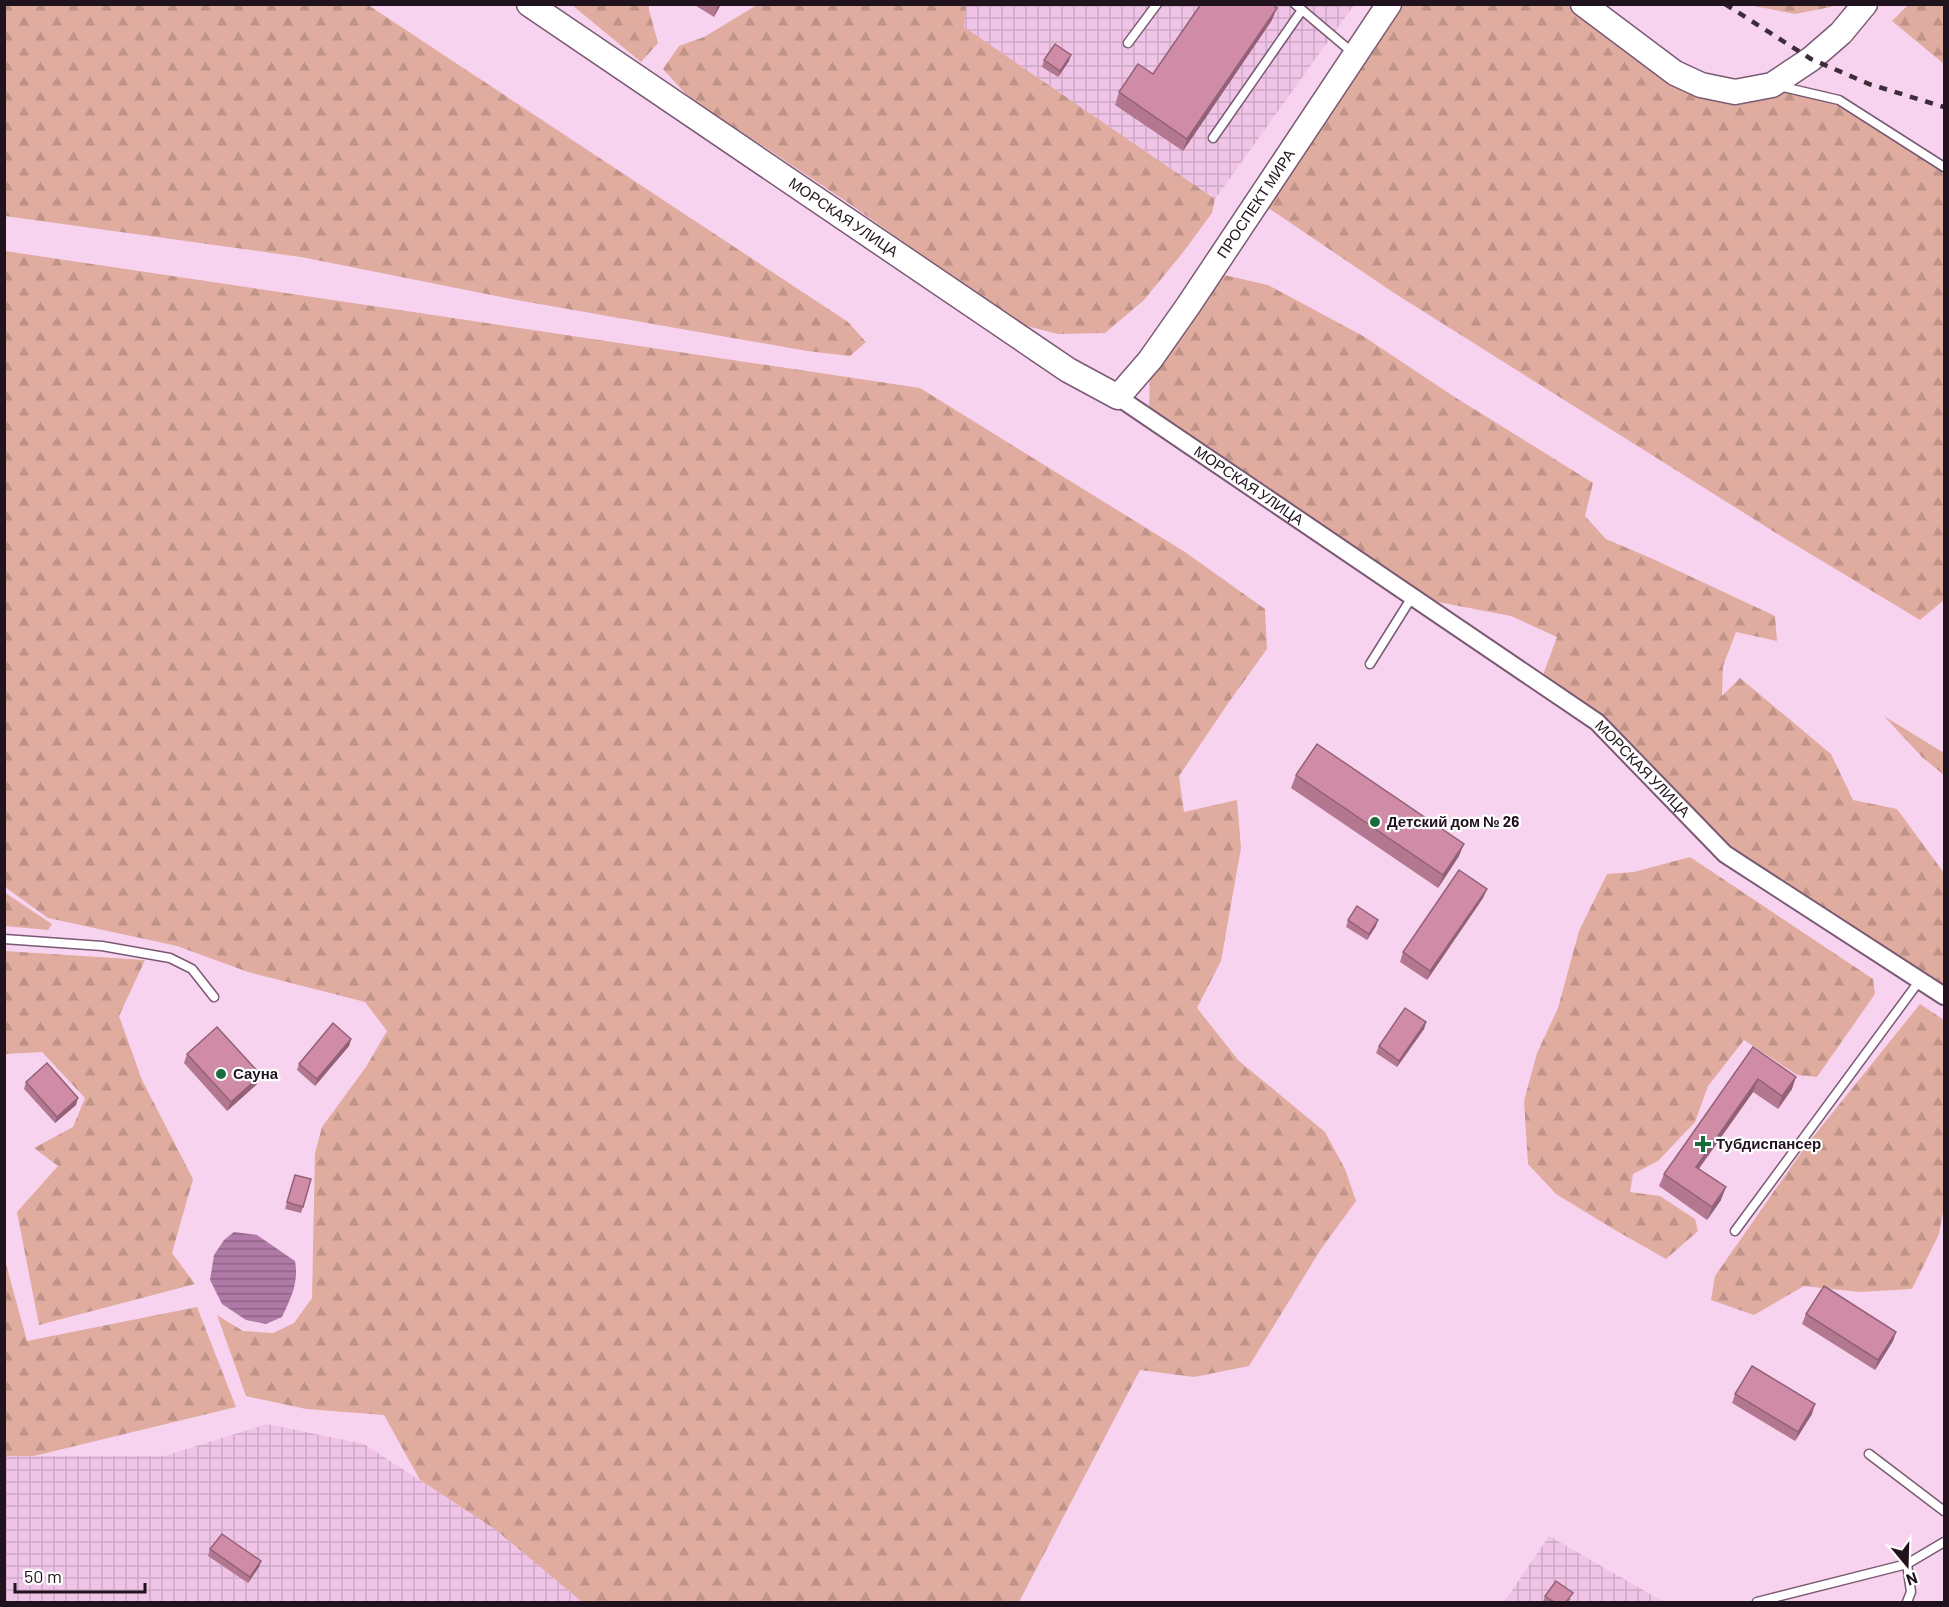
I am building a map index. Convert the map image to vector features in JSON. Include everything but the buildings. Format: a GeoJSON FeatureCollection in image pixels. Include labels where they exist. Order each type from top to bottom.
{"type":"FeatureCollection","features":[{"type":"Feature","properties":{"kind":"main road","name":"МОРСКАЯ УЛИЦА"},"geometry":{"type":"LineString","coordinates":[[529,4],[1068,370],[1118,397]]}},
{"type":"Feature","properties":{"kind":"main road","name":"ПРОСПЕКТ МИРА"},"geometry":{"type":"LineString","coordinates":[[1118,397],[1150,360],[1176,324],[1389,4]]}},
{"type":"Feature","properties":{"kind":"main road"},"geometry":{"type":"LineString","coordinates":[[1583,4],[1675,73],[1701,85],[1735,92],[1772,85],[1811,59],[1841,33],[1864,4]]}},
{"type":"Feature","properties":{"kind":"street","name":"МОРСКАЯ УЛИЦА"},"geometry":{"type":"LineString","coordinates":[[1118,397],[1597,722],[1725,854],[1944,996]]}},
{"type":"Feature","properties":{"kind":"lane"},"geometry":{"type":"LineString","coordinates":[[1128,43],[1157,4]]}},
{"type":"Feature","properties":{"kind":"lane"},"geometry":{"type":"LineString","coordinates":[[1213,138],[1298,7],[1356,55]]}},
{"type":"Feature","properties":{"kind":"lane"},"geometry":{"type":"LineString","coordinates":[[1772,85],[1839,100],[1944,167]]}},
{"type":"Feature","properties":{"kind":"lane"},"geometry":{"type":"LineString","coordinates":[[1370,664],[1412,597]]}},
{"type":"Feature","properties":{"kind":"lane"},"geometry":{"type":"LineString","coordinates":[[4,939],[102,946],[170,958],[192,969],[214,997]]}},
{"type":"Feature","properties":{"kind":"lane"},"geometry":{"type":"LineString","coordinates":[[1735,1231],[1920,980]]}},
{"type":"Feature","properties":{"kind":"lane"},"geometry":{"type":"LineString","coordinates":[[1869,1454],[1944,1511]]}},
{"type":"Feature","properties":{"kind":"lane"},"geometry":{"type":"LineString","coordinates":[[1757,1602],[1906,1564],[1944,1542]]}},
{"type":"Feature","properties":{"kind":"lane"},"geometry":{"type":"LineString","coordinates":[[1906,1564],[1911,1592],[1908,1602]]}},
{"type":"Feature","properties":{"kind":"shaded area"},"geometry":{"type":"Polygon","coordinates":[[[931,5],[1354,5],[1215,199],[931,5]]]}},
{"type":"Feature","properties":{"kind":"shaded area"},"geometry":{"type":"Polygon","coordinates":[[[234,1232],[257,1235],[295,1261],[295,1283],[282,1317],[266,1324],[246,1320],[222,1304],[210,1280],[214,1255],[224,1240],[234,1232]]]}},
{"type":"Feature","properties":{"kind":"shaded area"},"geometry":{"type":"Polygon","coordinates":[[[267,1424],[364,1444],[496,1530],[582,1602],[5,1602],[5,1456],[164,1456],[267,1424]]]}},
{"type":"Feature","properties":{"kind":"shaded area"},"geometry":{"type":"Polygon","coordinates":[[[1549,1536],[1664,1602],[1504,1602],[1549,1536]]]}},
{"type":"Feature","properties":{"kind":"green space"},"geometry":{"type":"Polygon","coordinates":[[[5,4],[368,5],[848,322],[866,342],[850,356],[807,351],[511,299],[301,257],[5,216],[5,4]]]}},
{"type":"Feature","properties":{"kind":"green space"},"geometry":{"type":"Polygon","coordinates":[[[572,5],[649,5],[658,43],[641,62],[572,5]]]}},
{"type":"Feature","properties":{"kind":"green space"},"geometry":{"type":"Polygon","coordinates":[[[757,5],[962,5],[966,7],[964,27],[1215,199],[1212,213],[1144,300],[1105,333],[1058,334],[1019,324],[847,202],[693,102],[663,69],[679,46],[704,37],[757,5]]]}},
{"type":"Feature","properties":{"kind":"green space"},"geometry":{"type":"Polygon","coordinates":[[[1389,5],[1583,5],[1675,73],[1772,85],[1839,100],[1944,167],[1944,600],[1920,620],[1784,538],[1394,293],[1258,201],[1389,5]]]}},
{"type":"Feature","properties":{"kind":"green space"},"geometry":{"type":"Polygon","coordinates":[[[1749,5],[1833,5],[1795,14],[1749,5]]]}},
{"type":"Feature","properties":{"kind":"green space"},"geometry":{"type":"Polygon","coordinates":[[[1908,5],[1944,5],[1944,64],[1892,21],[1908,5]]]}},
{"type":"Feature","properties":{"kind":"green space"},"geometry":{"type":"Polygon","coordinates":[[[5,251],[920,388],[1185,552],[1265,609],[1267,649],[1179,776],[1184,812],[1237,800],[1241,848],[1221,961],[1197,1008],[1239,1061],[1325,1132],[1345,1169],[1356,1201],[1321,1249],[1249,1366],[1194,1377],[1140,1370],[1019,1602],[582,1602],[496,1530],[420,1480],[384,1415],[306,1409],[246,1396],[217,1315],[243,1331],[273,1333],[294,1323],[312,1298],[315,1153],[322,1127],[366,1067],[387,1031],[365,1002],[248,972],[177,946],[48,918],[5,887],[5,251]]]}},
{"type":"Feature","properties":{"kind":"green space"},"geometry":{"type":"Polygon","coordinates":[[[1211,272],[1268,285],[1363,336],[1453,396],[1593,483],[1585,516],[1606,539],[1775,616],[1777,641],[1736,632],[1723,666],[1722,696],[1740,678],[1831,754],[1853,800],[1897,809],[1944,873],[1944,996],[1725,854],[1597,722],[1540,683],[1557,637],[1511,616],[1412,597],[1149,418],[1150,360],[1211,272]]]}},
{"type":"Feature","properties":{"kind":"green space"},"geometry":{"type":"Polygon","coordinates":[[[1884,716],[1944,753],[1944,775],[1922,757],[1884,716]]]}},
{"type":"Feature","properties":{"kind":"green space"},"geometry":{"type":"Polygon","coordinates":[[[1690,857],[1873,979],[1875,994],[1817,1077],[1797,1075],[1744,1040],[1708,1086],[1695,1122],[1658,1161],[1633,1174],[1630,1192],[1660,1196],[1695,1219],[1698,1231],[1666,1259],[1556,1194],[1528,1164],[1524,1101],[1537,1053],[1558,1008],[1579,931],[1607,874],[1634,872],[1690,857]]]}},
{"type":"Feature","properties":{"kind":"green space"},"geometry":{"type":"Polygon","coordinates":[[[4,892],[52,924],[48,930],[5,926],[4,892]]]}},
{"type":"Feature","properties":{"kind":"green space"},"geometry":{"type":"Polygon","coordinates":[[[5,951],[145,960],[119,1016],[142,1080],[193,1179],[172,1253],[195,1284],[39,1325],[17,1212],[58,1166],[34,1148],[73,1127],[85,1098],[42,1052],[5,1054],[5,951]]]}},
{"type":"Feature","properties":{"kind":"green space"},"geometry":{"type":"Polygon","coordinates":[[[1920,1004],[1944,1020],[1944,1206],[1939,1234],[1912,1289],[1860,1292],[1804,1286],[1754,1315],[1711,1300],[1715,1276],[1805,1147],[1920,1004]]]}},
{"type":"Feature","properties":{"kind":"green space"},"geometry":{"type":"Polygon","coordinates":[[[4,1257],[27,1341],[197,1307],[236,1407],[34,1456],[5,1456],[4,1257]]]}},
{"type":"Feature","properties":{"kind":"railway"},"geometry":{"type":"LineString","coordinates":[[1725,4],[1811,59],[1869,84],[1944,107]]}},
{"type":"Feature","properties":{"kind":"place","name":"Детский дом № 26"},"geometry":{"type":"Point","coordinates":[1375,822]}},
{"type":"Feature","properties":{"kind":"place","name":"Сауна"},"geometry":{"type":"Point","coordinates":[221,1074]}},
{"type":"Feature","properties":{"kind":"place","name":"Тубдиспансер"},"geometry":{"type":"Point","coordinates":[1703,1144]}}]}
